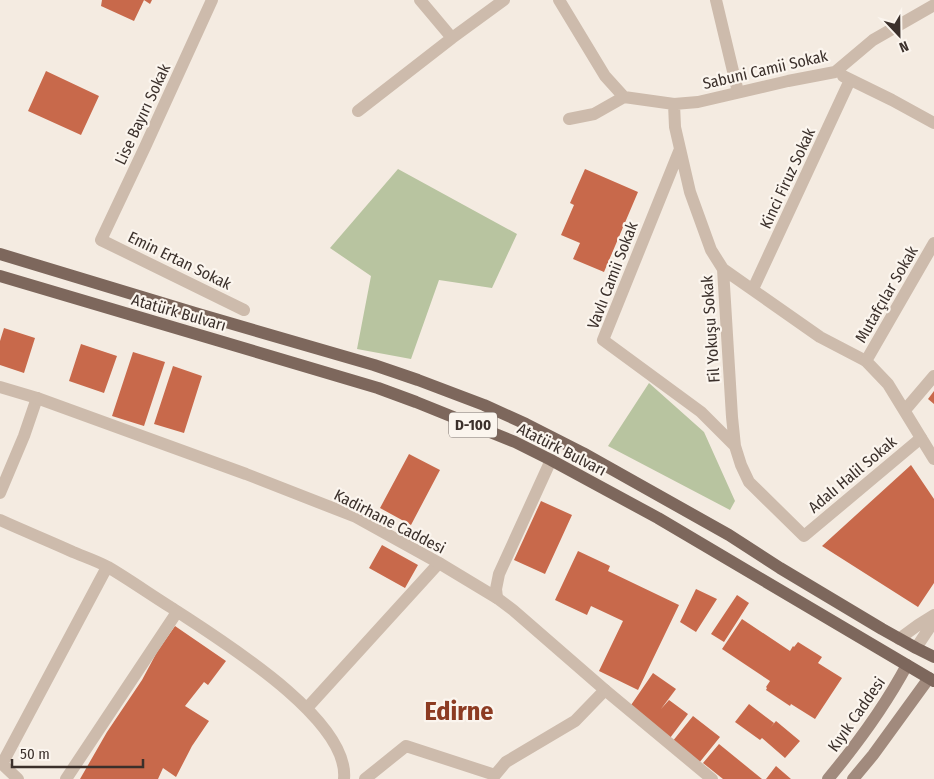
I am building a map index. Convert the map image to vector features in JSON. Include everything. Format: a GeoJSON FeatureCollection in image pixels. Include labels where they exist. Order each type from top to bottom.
{"type":"FeatureCollection","features":[{"type":"Feature","properties":{"kind":"main road","name":"Atatürk Bulvarı"},"geometry":{"type":"LineString","coordinates":[[0,254],[374,365],[484,405],[600,462],[729,535],[805,583],[934,657]]}},
{"type":"Feature","properties":{"kind":"main road","name":"Atatürk Bulvarı"},"geometry":{"type":"LineString","coordinates":[[0,276],[378,388],[515,442],[658,518],[907,665],[932,676]]}},
{"type":"Feature","properties":{"kind":"main road"},"geometry":{"type":"LineString","coordinates":[[907,665],[916,648]]}},
{"type":"Feature","properties":{"kind":"main road","name":"Kıyık Caddesi"},"geometry":{"type":"LineString","coordinates":[[828,779],[867,729],[894,690],[907,665]]}},
{"type":"Feature","properties":{"kind":"main road"},"geometry":{"type":"LineString","coordinates":[[853,779],[932,676]]}},
{"type":"Feature","properties":{"kind":"street","name":"Lise Bayırı Sokak"},"geometry":{"type":"LineString","coordinates":[[101,240],[212,0]]}},
{"type":"Feature","properties":{"kind":"street"},"geometry":{"type":"LineString","coordinates":[[420,0],[452,38]]}},
{"type":"Feature","properties":{"kind":"street"},"geometry":{"type":"LineString","coordinates":[[358,111],[504,0]]}},
{"type":"Feature","properties":{"kind":"street"},"geometry":{"type":"LineString","coordinates":[[559,0],[605,76],[624,97],[594,114],[569,119]]}},
{"type":"Feature","properties":{"kind":"street"},"geometry":{"type":"LineString","coordinates":[[716,0],[738,92]]}},
{"type":"Feature","properties":{"kind":"street","name":"Sabuni Camii Sokak"},"geometry":{"type":"LineString","coordinates":[[624,97],[674,104],[698,102],[835,72],[873,40],[934,5]]}},
{"type":"Feature","properties":{"kind":"street"},"geometry":{"type":"LineString","coordinates":[[835,72],[934,123]]}},
{"type":"Feature","properties":{"kind":"street","name":"Kinci Firuz Sokak"},"geometry":{"type":"LineString","coordinates":[[753,289],[850,80]]}},
{"type":"Feature","properties":{"kind":"street","name":"Fil Yokuşu Sokak"},"geometry":{"type":"LineString","coordinates":[[674,104],[675,127],[690,192],[711,250],[723,269],[735,446],[749,482],[804,536]]}},
{"type":"Feature","properties":{"kind":"street","name":"Vavlı Camii Sokak"},"geometry":{"type":"LineString","coordinates":[[680,149],[602,340],[701,412],[735,446]]}},
{"type":"Feature","properties":{"kind":"street","name":"Emin Ertan Sokak"},"geometry":{"type":"LineString","coordinates":[[101,240],[244,310]]}},
{"type":"Feature","properties":{"kind":"street","name":"Mutafçılar Sokak"},"geometry":{"type":"LineString","coordinates":[[866,361],[934,243]]}},
{"type":"Feature","properties":{"kind":"street"},"geometry":{"type":"LineString","coordinates":[[723,269],[820,337],[866,361],[888,384],[934,459]]}},
{"type":"Feature","properties":{"kind":"street"},"geometry":{"type":"LineString","coordinates":[[905,410],[934,376]]}},
{"type":"Feature","properties":{"kind":"street","name":"Kadirhane Caddesi"},"geometry":{"type":"LineString","coordinates":[[0,387],[37,398],[246,474],[356,518],[439,563],[497,598],[513,610],[712,779]]}},
{"type":"Feature","properties":{"kind":"street"},"geometry":{"type":"LineString","coordinates":[[0,493],[24,436],[37,398]]}},
{"type":"Feature","properties":{"kind":"street"},"geometry":{"type":"LineString","coordinates":[[921,438],[934,449]]}},
{"type":"Feature","properties":{"kind":"street","name":"Adalı Halil Sokak"},"geometry":{"type":"LineString","coordinates":[[804,536],[921,438]]}},
{"type":"Feature","properties":{"kind":"street"},"geometry":{"type":"LineString","coordinates":[[497,598],[496,589],[499,574],[551,460]]}},
{"type":"Feature","properties":{"kind":"street"},"geometry":{"type":"LineString","coordinates":[[0,520],[107,567],[210,633],[265,671],[307,708],[337,747],[344,764],[344,779]]}},
{"type":"Feature","properties":{"kind":"street"},"geometry":{"type":"LineString","coordinates":[[307,708],[439,563]]}},
{"type":"Feature","properties":{"kind":"street"},"geometry":{"type":"LineString","coordinates":[[18,779],[1,763],[107,567]]}},
{"type":"Feature","properties":{"kind":"street"},"geometry":{"type":"LineString","coordinates":[[66,779],[177,612]]}},
{"type":"Feature","properties":{"kind":"street"},"geometry":{"type":"LineString","coordinates":[[900,639],[934,615]]}},
{"type":"Feature","properties":{"kind":"street"},"geometry":{"type":"LineString","coordinates":[[916,648],[934,621]]}},
{"type":"Feature","properties":{"kind":"street"},"geometry":{"type":"LineString","coordinates":[[365,779],[406,746],[495,775],[506,762],[574,721],[605,690]]}},
{"type":"Feature","properties":{"kind":"green space"},"geometry":{"type":"Polygon","coordinates":[[[398,169],[517,234],[492,288],[439,280],[411,359],[357,349],[371,276],[330,248],[398,169]]]}},
{"type":"Feature","properties":{"kind":"green space"},"geometry":{"type":"Polygon","coordinates":[[[649,383],[704,432],[735,501],[730,510],[608,446],[649,383]]]}},
{"type":"Feature","properties":{"kind":"building"},"geometry":{"type":"Polygon","coordinates":[[[102,0],[144,0],[134,21],[101,6],[102,0]]]}},
{"type":"Feature","properties":{"kind":"building"},"geometry":{"type":"Polygon","coordinates":[[[144,0],[152,0],[150,4],[144,0]]]}},
{"type":"Feature","properties":{"kind":"building"},"geometry":{"type":"Polygon","coordinates":[[[46,71],[99,96],[81,135],[28,111],[46,71]]]}},
{"type":"Feature","properties":{"kind":"building"},"geometry":{"type":"Polygon","coordinates":[[[585,169],[638,192],[604,272],[573,259],[580,243],[561,235],[574,205],[570,203],[585,169]]]}},
{"type":"Feature","properties":{"kind":"building"},"geometry":{"type":"Polygon","coordinates":[[[4,328],[35,338],[24,373],[0,365],[0,341],[4,328]]]}},
{"type":"Feature","properties":{"kind":"building"},"geometry":{"type":"Polygon","coordinates":[[[81,344],[117,356],[104,393],[69,381],[81,344]]]}},
{"type":"Feature","properties":{"kind":"building"},"geometry":{"type":"Polygon","coordinates":[[[133,352],[165,362],[144,426],[112,416],[133,352]]]}},
{"type":"Feature","properties":{"kind":"building"},"geometry":{"type":"Polygon","coordinates":[[[173,366],[202,376],[184,433],[154,424],[173,366]]]}},
{"type":"Feature","properties":{"kind":"building"},"geometry":{"type":"Polygon","coordinates":[[[934,391],[934,404],[928,399],[934,391]]]}},
{"type":"Feature","properties":{"kind":"building"},"geometry":{"type":"Polygon","coordinates":[[[409,454],[440,470],[411,525],[380,508],[409,454]]]}},
{"type":"Feature","properties":{"kind":"building"},"geometry":{"type":"Polygon","coordinates":[[[911,465],[934,499],[934,583],[918,607],[822,546],[911,465]]]}},
{"type":"Feature","properties":{"kind":"building"},"geometry":{"type":"Polygon","coordinates":[[[541,501],[572,515],[545,574],[514,560],[541,501]]]}},
{"type":"Feature","properties":{"kind":"building"},"geometry":{"type":"Polygon","coordinates":[[[382,545],[418,565],[405,588],[369,568],[382,545]]]}},
{"type":"Feature","properties":{"kind":"building"},"geometry":{"type":"Polygon","coordinates":[[[578,551],[610,566],[608,571],[679,605],[638,690],[599,671],[623,621],[591,606],[587,615],[555,600],[578,551]]]}},
{"type":"Feature","properties":{"kind":"building"},"geometry":{"type":"Polygon","coordinates":[[[696,589],[717,599],[696,632],[680,622],[696,589]]]}},
{"type":"Feature","properties":{"kind":"building"},"geometry":{"type":"Polygon","coordinates":[[[737,595],[749,603],[724,642],[711,634],[737,595]]]}},
{"type":"Feature","properties":{"kind":"building"},"geometry":{"type":"Polygon","coordinates":[[[742,619],[790,651],[798,642],[822,657],[818,663],[842,678],[815,719],[791,704],[790,706],[766,690],[770,681],[722,649],[742,619]]]}},
{"type":"Feature","properties":{"kind":"building"},"geometry":{"type":"Polygon","coordinates":[[[175,626],[226,661],[208,685],[204,682],[185,706],[209,721],[192,746],[176,777],[163,768],[158,779],[80,779],[107,732],[175,626]]]}},
{"type":"Feature","properties":{"kind":"building"},"geometry":{"type":"Polygon","coordinates":[[[653,673],[676,689],[661,709],[669,700],[688,714],[670,738],[629,708],[653,673]]]}},
{"type":"Feature","properties":{"kind":"building"},"geometry":{"type":"Polygon","coordinates":[[[749,704],[774,723],[770,728],[776,721],[800,741],[785,758],[762,738],[760,740],[735,722],[749,704]]]}},
{"type":"Feature","properties":{"kind":"building"},"geometry":{"type":"Polygon","coordinates":[[[693,716],[720,737],[699,763],[672,742],[693,716]]]}},
{"type":"Feature","properties":{"kind":"building"},"geometry":{"type":"Polygon","coordinates":[[[719,744],[762,779],[723,779],[703,763],[719,744]]]}},
{"type":"Feature","properties":{"kind":"building"},"geometry":{"type":"Polygon","coordinates":[[[776,766],[791,779],[766,779],[776,766]]]}},
{"type":"Feature","properties":{"kind":"district","name":"Edirne"},"geometry":{"type":"Point","coordinates":[459,711]}}]}
